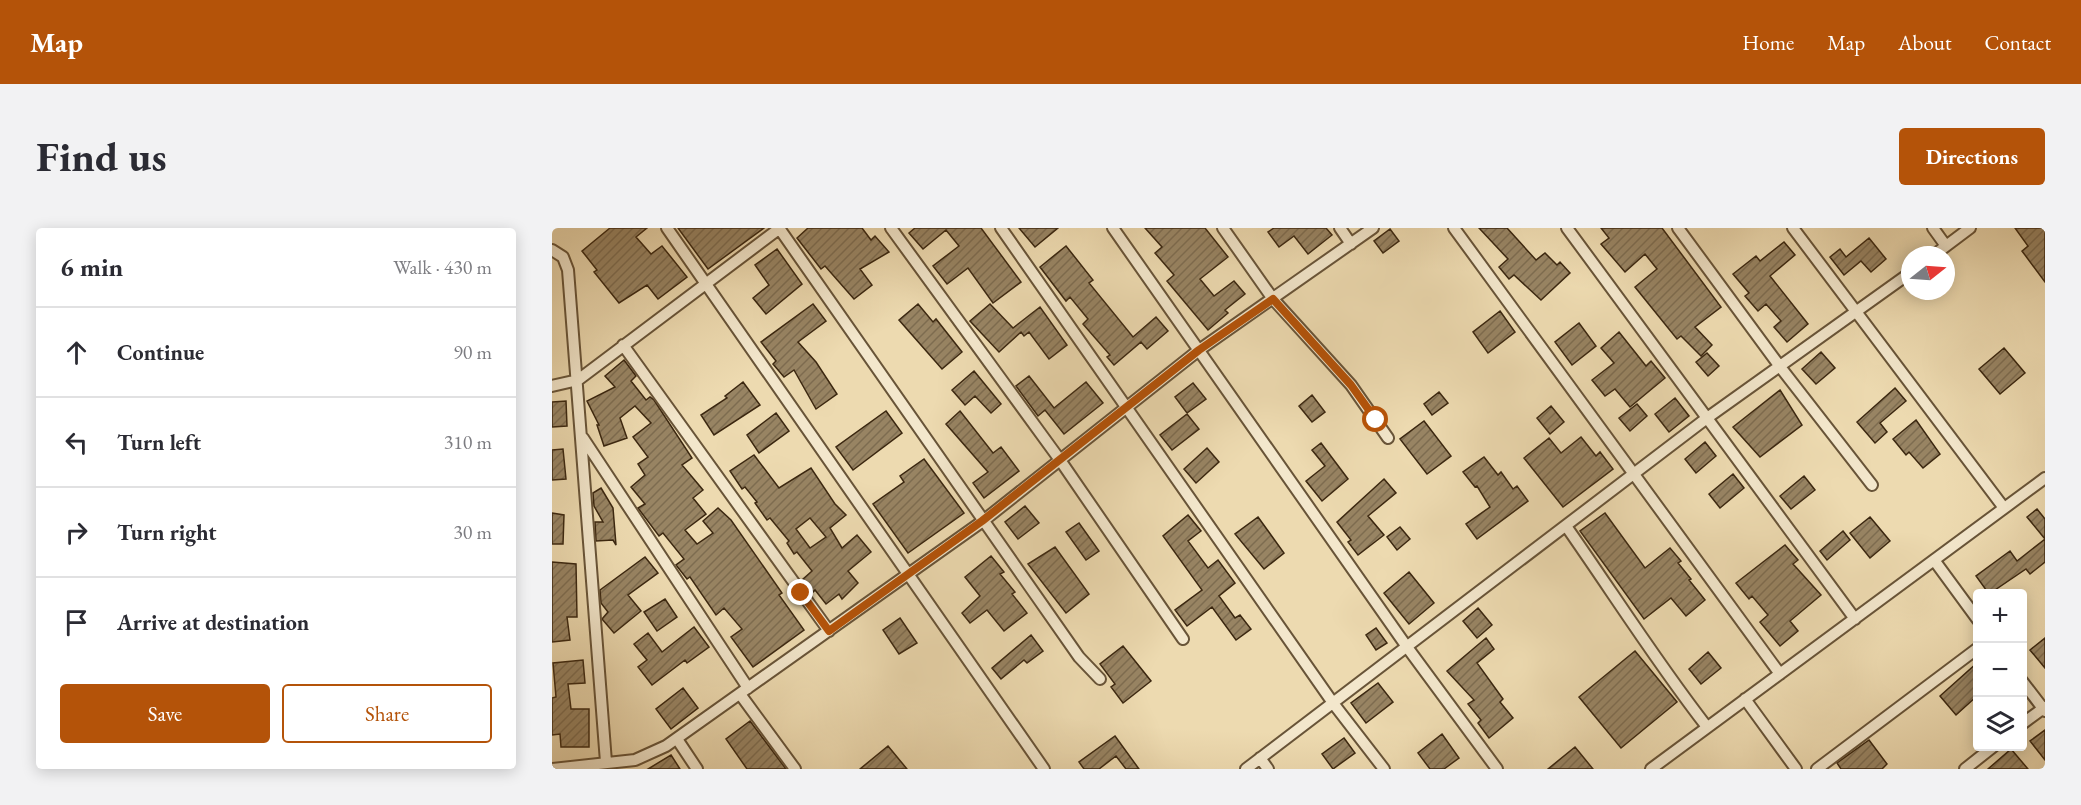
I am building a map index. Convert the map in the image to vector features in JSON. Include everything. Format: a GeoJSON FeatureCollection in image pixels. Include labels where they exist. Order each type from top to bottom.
{"type":"FeatureCollection","features":[{"type":"Feature","properties":{"kind":"street"},"geometry":{"type":"LineString","coordinates":[[667,228],[1044,769]]}},
{"type":"Feature","properties":{"kind":"street"},"geometry":{"type":"LineString","coordinates":[[552,386],[578,380],[779,228],[982,521],[1079,657],[1100,679]]}},
{"type":"Feature","properties":{"kind":"street"},"geometry":{"type":"LineString","coordinates":[[891,228],[1060,460],[1183,639]]}},
{"type":"Feature","properties":{"kind":"street"},"geometry":{"type":"LineString","coordinates":[[1001,228],[1333,703],[1384,769]]}},
{"type":"Feature","properties":{"kind":"street"},"geometry":{"type":"LineString","coordinates":[[1113,228],[1407,647],[1497,769]]}},
{"type":"Feature","properties":{"kind":"street"},"geometry":{"type":"LineString","coordinates":[[1223,228],[1273,299],[1351,385],[1388,438]]}},
{"type":"Feature","properties":{"kind":"street"},"geometry":{"type":"LineString","coordinates":[[1340,228],[1351,244]]}},
{"type":"Feature","properties":{"kind":"street"},"geometry":{"type":"LineString","coordinates":[[552,769],[635,760],[677,739],[982,521],[1199,350],[1373,228]]}},
{"type":"Feature","properties":{"kind":"street"},"geometry":{"type":"LineString","coordinates":[[1454,228],[1780,674]]}},
{"type":"Feature","properties":{"kind":"street"},"geometry":{"type":"LineString","coordinates":[[1567,228],[1855,618]]}},
{"type":"Feature","properties":{"kind":"street"},"geometry":{"type":"LineString","coordinates":[[1678,228],[1780,368],[1872,485]]}},
{"type":"Feature","properties":{"kind":"street"},"geometry":{"type":"LineString","coordinates":[[1793,228],[2004,508]]}},
{"type":"Feature","properties":{"kind":"street"},"geometry":{"type":"LineString","coordinates":[[1933,228],[1946,246],[1970,228]]}},
{"type":"Feature","properties":{"kind":"street"},"geometry":{"type":"LineString","coordinates":[[552,250],[562,257],[567,270],[578,380],[600,765]]}},
{"type":"Feature","properties":{"kind":"street"},"geometry":{"type":"LineString","coordinates":[[1246,769],[1707,418],[1901,280]]}},
{"type":"Feature","properties":{"kind":"street"},"geometry":{"type":"LineString","coordinates":[[623,345],[829,631]]}},
{"type":"Feature","properties":{"kind":"street"},"geometry":{"type":"LineString","coordinates":[[582,438],[795,769]]}},
{"type":"Feature","properties":{"kind":"street"},"geometry":{"type":"LineString","coordinates":[[1651,769],[2045,478]]}},
{"type":"Feature","properties":{"kind":"street"},"geometry":{"type":"LineString","coordinates":[[1566,526],[1638,629],[1660,667],[1707,727]]}},
{"type":"Feature","properties":{"kind":"street"},"geometry":{"type":"LineString","coordinates":[[1934,560],[1973,614]]}},
{"type":"Feature","properties":{"kind":"street"},"geometry":{"type":"LineString","coordinates":[[1817,769],[1973,651]]}},
{"type":"Feature","properties":{"kind":"street"},"geometry":{"type":"LineString","coordinates":[[2027,687],[2044,709],[2027,721]]}},
{"type":"Feature","properties":{"kind":"street"},"geometry":{"type":"LineString","coordinates":[[1745,699],[1796,769]]}},
{"type":"Feature","properties":{"kind":"street"},"geometry":{"type":"LineString","coordinates":[[677,739],[697,769]]}},
{"type":"Feature","properties":{"kind":"street"},"geometry":{"type":"LineString","coordinates":[[1965,769],[1989,751]]}},
{"type":"Feature","properties":{"kind":"street"},"geometry":{"type":"LineString","coordinates":[[1260,758],[1268,769]]}},
{"type":"Feature","properties":{"kind":"building"},"geometry":{"type":"Polygon","coordinates":[[[610,228],[647,228],[636,237],[651,254],[662,246],[687,277],[658,299],[647,285],[619,303],[594,272],[597,270],[582,251],[610,228]]]}},
{"type":"Feature","properties":{"kind":"building"},"geometry":{"type":"Polygon","coordinates":[[[678,228],[764,228],[708,269],[678,228]]]}},
{"type":"Feature","properties":{"kind":"building"},"geometry":{"type":"Polygon","coordinates":[[[808,228],[862,228],[871,240],[875,236],[889,252],[860,269],[872,285],[854,299],[825,266],[821,269],[797,238],[808,228]]]}},
{"type":"Feature","properties":{"kind":"building"},"geometry":{"type":"Polygon","coordinates":[[[915,228],[981,228],[1021,282],[993,303],[968,268],[947,284],[933,266],[959,246],[946,230],[923,249],[909,233],[915,228]]]}},
{"type":"Feature","properties":{"kind":"building"},"geometry":{"type":"Polygon","coordinates":[[[1019,228],[1058,228],[1035,247],[1019,228]]]}},
{"type":"Feature","properties":{"kind":"building"},"geometry":{"type":"Polygon","coordinates":[[[1145,228],[1205,228],[1228,257],[1200,279],[1214,296],[1234,281],[1245,294],[1225,310],[1228,313],[1208,330],[1167,281],[1174,275],[1155,253],[1162,247],[1145,228]]]}},
{"type":"Feature","properties":{"kind":"building"},"geometry":{"type":"Polygon","coordinates":[[[1274,228],[1326,228],[1332,235],[1308,254],[1294,236],[1279,247],[1268,232],[1274,228]]]}},
{"type":"Feature","properties":{"kind":"building"},"geometry":{"type":"Polygon","coordinates":[[[1479,228],[1507,228],[1536,260],[1545,253],[1557,265],[1560,262],[1570,273],[1541,300],[1514,275],[1509,279],[1499,267],[1508,259],[1479,228]]]}},
{"type":"Feature","properties":{"kind":"building"},"geometry":{"type":"Polygon","coordinates":[[[1601,228],[1662,228],[1721,307],[1695,327],[1712,345],[1701,356],[1681,336],[1677,339],[1635,287],[1657,269],[1645,254],[1625,272],[1601,244],[1609,238],[1601,228]]]}},
{"type":"Feature","properties":{"kind":"building"},"geometry":{"type":"Polygon","coordinates":[[[2015,228],[2045,228],[2045,282],[2022,251],[2028,246],[2015,228]]]}},
{"type":"Feature","properties":{"kind":"building"},"geometry":{"type":"Polygon","coordinates":[[[1390,229],[1399,241],[1383,253],[1374,241],[1390,229]]]}},
{"type":"Feature","properties":{"kind":"building"},"geometry":{"type":"Polygon","coordinates":[[[1869,238],[1886,259],[1871,272],[1861,261],[1844,275],[1830,257],[1840,249],[1846,257],[1869,238]]]}},
{"type":"Feature","properties":{"kind":"building"},"geometry":{"type":"Polygon","coordinates":[[[1784,242],[1795,255],[1770,276],[1808,324],[1787,342],[1774,327],[1781,321],[1766,304],[1758,311],[1745,296],[1749,293],[1733,274],[1756,256],[1760,261],[1784,242]]]}},
{"type":"Feature","properties":{"kind":"building"},"geometry":{"type":"Polygon","coordinates":[[[1066,246],[1093,280],[1089,283],[1133,337],[1156,317],[1168,331],[1147,349],[1141,342],[1114,365],[1107,357],[1110,355],[1083,324],[1088,319],[1070,297],[1066,301],[1040,267],[1066,246]]]}},
{"type":"Feature","properties":{"kind":"building"},"geometry":{"type":"Polygon","coordinates":[[[777,249],[802,284],[766,314],[753,298],[769,285],[755,265],[777,249]]]}},
{"type":"Feature","properties":{"kind":"building"},"geometry":{"type":"Polygon","coordinates":[[[813,304],[826,321],[798,342],[816,362],[837,394],[816,409],[794,370],[784,377],[773,364],[776,361],[761,342],[813,304]]]}},
{"type":"Feature","properties":{"kind":"building"},"geometry":{"type":"Polygon","coordinates":[[[918,304],[933,322],[936,319],[962,352],[942,369],[899,320],[918,304]]]}},
{"type":"Feature","properties":{"kind":"building"},"geometry":{"type":"Polygon","coordinates":[[[990,304],[1013,328],[1040,307],[1067,345],[1049,359],[1029,332],[1024,336],[1021,332],[999,352],[970,321],[990,304]]]}},
{"type":"Feature","properties":{"kind":"building"},"geometry":{"type":"Polygon","coordinates":[[[1500,311],[1515,332],[1488,353],[1473,332],[1500,311]]]}},
{"type":"Feature","properties":{"kind":"building"},"geometry":{"type":"Polygon","coordinates":[[[1579,323],[1596,346],[1572,365],[1555,342],[1579,323]]]}},
{"type":"Feature","properties":{"kind":"building"},"geometry":{"type":"Polygon","coordinates":[[[1619,332],[1646,366],[1651,361],[1665,378],[1630,407],[1615,389],[1605,396],[1592,380],[1614,363],[1601,348],[1619,332]]]}},
{"type":"Feature","properties":{"kind":"building"},"geometry":{"type":"Polygon","coordinates":[[[2004,348],[2025,373],[2000,394],[1979,369],[2004,348]]]}},
{"type":"Feature","properties":{"kind":"building"},"geometry":{"type":"Polygon","coordinates":[[[1821,352],[1835,368],[1816,384],[1802,369],[1821,352]]]}},
{"type":"Feature","properties":{"kind":"building"},"geometry":{"type":"Polygon","coordinates":[[[1707,353],[1719,366],[1708,376],[1696,362],[1707,353]]]}},
{"type":"Feature","properties":{"kind":"building"},"geometry":{"type":"Polygon","coordinates":[[[624,360],[636,376],[631,381],[646,400],[650,397],[654,400],[692,458],[682,465],[703,490],[693,498],[706,514],[685,530],[697,544],[713,533],[703,521],[718,508],[731,520],[782,593],[779,595],[804,630],[753,667],[731,637],[742,629],[724,608],[716,615],[690,577],[687,579],[676,565],[684,559],[663,533],[659,536],[638,508],[645,504],[631,487],[645,475],[638,464],[648,457],[633,437],[651,423],[635,406],[620,418],[627,438],[604,446],[597,425],[599,425],[587,401],[615,387],[605,376],[624,360]]]}},
{"type":"Feature","properties":{"kind":"building"},"geometry":{"type":"Polygon","coordinates":[[[974,371],[1001,404],[991,413],[975,396],[965,405],[952,390],[974,371]]]}},
{"type":"Feature","properties":{"kind":"building"},"geometry":{"type":"Polygon","coordinates":[[[1029,376],[1054,408],[1086,382],[1103,403],[1064,434],[1045,410],[1038,416],[1016,386],[1029,376]]]}},
{"type":"Feature","properties":{"kind":"building"},"geometry":{"type":"Polygon","coordinates":[[[743,382],[760,405],[714,435],[701,415],[727,398],[725,396],[743,382]]]}},
{"type":"Feature","properties":{"kind":"building"},"geometry":{"type":"Polygon","coordinates":[[[1193,383],[1206,399],[1187,413],[1175,397],[1193,383]]]}},
{"type":"Feature","properties":{"kind":"building"},"geometry":{"type":"Polygon","coordinates":[[[1895,388],[1906,401],[1880,423],[1887,432],[1875,443],[1857,422],[1895,388]]]}},
{"type":"Feature","properties":{"kind":"building"},"geometry":{"type":"Polygon","coordinates":[[[1780,390],[1802,425],[1760,457],[1733,427],[1780,390]]]}},
{"type":"Feature","properties":{"kind":"building"},"geometry":{"type":"Polygon","coordinates":[[[1439,392],[1448,403],[1432,415],[1424,404],[1439,392]]]}},
{"type":"Feature","properties":{"kind":"building"},"geometry":{"type":"Polygon","coordinates":[[[1312,395],[1325,412],[1312,422],[1299,406],[1312,395]]]}},
{"type":"Feature","properties":{"kind":"building"},"geometry":{"type":"Polygon","coordinates":[[[1675,398],[1689,416],[1669,432],[1655,414],[1675,398]]]}},
{"type":"Feature","properties":{"kind":"building"},"geometry":{"type":"Polygon","coordinates":[[[566,401],[567,426],[552,427],[552,402],[566,401]]]}},
{"type":"Feature","properties":{"kind":"building"},"geometry":{"type":"Polygon","coordinates":[[[1637,404],[1647,416],[1630,431],[1619,418],[1637,404]]]}},
{"type":"Feature","properties":{"kind":"building"},"geometry":{"type":"Polygon","coordinates":[[[1551,406],[1564,422],[1550,434],[1537,418],[1551,406]]]}},
{"type":"Feature","properties":{"kind":"building"},"geometry":{"type":"Polygon","coordinates":[[[886,411],[902,433],[853,470],[836,447],[886,411]]]}},
{"type":"Feature","properties":{"kind":"building"},"geometry":{"type":"Polygon","coordinates":[[[960,411],[993,453],[1001,447],[1019,471],[984,498],[973,483],[988,472],[946,424],[960,411]]]}},
{"type":"Feature","properties":{"kind":"building"},"geometry":{"type":"Polygon","coordinates":[[[776,413],[789,431],[759,453],[747,435],[776,413]]]}},
{"type":"Feature","properties":{"kind":"building"},"geometry":{"type":"Polygon","coordinates":[[[1187,414],[1199,429],[1172,450],[1160,435],[1187,414]]]}},
{"type":"Feature","properties":{"kind":"building"},"geometry":{"type":"Polygon","coordinates":[[[1916,420],[1940,454],[1923,468],[1909,452],[1906,455],[1893,439],[1916,420]]]}},
{"type":"Feature","properties":{"kind":"building"},"geometry":{"type":"Polygon","coordinates":[[[1424,421],[1451,456],[1427,474],[1400,439],[1424,421]]]}},
{"type":"Feature","properties":{"kind":"building"},"geometry":{"type":"Polygon","coordinates":[[[1581,437],[1596,456],[1600,452],[1613,469],[1563,507],[1524,458],[1549,438],[1561,453],[1581,437]]]}},
{"type":"Feature","properties":{"kind":"building"},"geometry":{"type":"Polygon","coordinates":[[[1705,442],[1716,456],[1696,473],[1685,459],[1705,442]]]}},
{"type":"Feature","properties":{"kind":"building"},"geometry":{"type":"Polygon","coordinates":[[[1321,443],[1348,479],[1322,501],[1306,481],[1325,466],[1312,450],[1321,443]]]}},
{"type":"Feature","properties":{"kind":"building"},"geometry":{"type":"Polygon","coordinates":[[[1207,448],[1219,462],[1196,483],[1184,469],[1207,448]]]}},
{"type":"Feature","properties":{"kind":"building"},"geometry":{"type":"Polygon","coordinates":[[[563,449],[566,479],[552,480],[552,450],[563,449]]]}},
{"type":"Feature","properties":{"kind":"building"},"geometry":{"type":"Polygon","coordinates":[[[754,455],[779,488],[811,468],[835,504],[846,515],[830,528],[842,548],[857,535],[871,552],[848,571],[858,583],[842,599],[839,594],[826,604],[815,590],[813,592],[803,579],[812,571],[797,552],[794,554],[787,543],[789,541],[770,518],[767,520],[755,503],[757,502],[745,487],[742,489],[730,471],[754,455]],[[810,518],[796,529],[810,548],[826,537],[810,518]]]}},
{"type":"Feature","properties":{"kind":"building"},"geometry":{"type":"Polygon","coordinates":[[[1484,457],[1498,475],[1501,472],[1513,489],[1517,486],[1528,501],[1477,539],[1466,524],[1490,507],[1477,486],[1475,487],[1463,472],[1484,457]]]}},
{"type":"Feature","properties":{"kind":"building"},"geometry":{"type":"Polygon","coordinates":[[[924,459],[964,513],[908,553],[873,504],[904,482],[900,476],[924,459]]]}},
{"type":"Feature","properties":{"kind":"building"},"geometry":{"type":"Polygon","coordinates":[[[1733,474],[1744,488],[1720,508],[1709,494],[1733,474]]]}},
{"type":"Feature","properties":{"kind":"building"},"geometry":{"type":"Polygon","coordinates":[[[1804,476],[1815,490],[1791,509],[1780,496],[1804,476]]]}},
{"type":"Feature","properties":{"kind":"building"},"geometry":{"type":"Polygon","coordinates":[[[1384,479],[1396,493],[1368,516],[1384,535],[1358,555],[1348,542],[1351,540],[1337,522],[1384,479]]]}},
{"type":"Feature","properties":{"kind":"building"},"geometry":{"type":"Polygon","coordinates":[[[601,488],[613,508],[616,545],[613,540],[596,541],[595,522],[603,522],[594,506],[593,493],[601,488]]]}},
{"type":"Feature","properties":{"kind":"building"},"geometry":{"type":"Polygon","coordinates":[[[1025,506],[1039,523],[1018,539],[1005,522],[1025,506]]]}},
{"type":"Feature","properties":{"kind":"building"},"geometry":{"type":"Polygon","coordinates":[[[2037,509],[2045,519],[2045,539],[2027,517],[2037,509]]]}},
{"type":"Feature","properties":{"kind":"building"},"geometry":{"type":"Polygon","coordinates":[[[552,513],[564,515],[563,544],[552,544],[552,513]]]}},
{"type":"Feature","properties":{"kind":"building"},"geometry":{"type":"Polygon","coordinates":[[[1605,513],[1645,568],[1670,548],[1681,561],[1678,563],[1691,579],[1689,580],[1705,600],[1686,616],[1671,598],[1644,619],[1580,531],[1605,513]]]}},
{"type":"Feature","properties":{"kind":"building"},"geometry":{"type":"Polygon","coordinates":[[[1188,515],[1201,531],[1188,541],[1208,568],[1218,560],[1235,583],[1219,596],[1235,618],[1240,615],[1251,629],[1236,640],[1212,607],[1187,626],[1175,610],[1202,590],[1163,536],[1188,515]]]}},
{"type":"Feature","properties":{"kind":"building"},"geometry":{"type":"Polygon","coordinates":[[[1258,517],[1284,553],[1264,569],[1235,534],[1258,517]]]}},
{"type":"Feature","properties":{"kind":"building"},"geometry":{"type":"Polygon","coordinates":[[[1870,517],[1890,541],[1870,558],[1850,533],[1870,517]]]}},
{"type":"Feature","properties":{"kind":"building"},"geometry":{"type":"Polygon","coordinates":[[[1079,523],[1099,551],[1086,560],[1066,532],[1079,523]]]}},
{"type":"Feature","properties":{"kind":"building"},"geometry":{"type":"Polygon","coordinates":[[[1400,527],[1410,539],[1397,550],[1387,537],[1400,527]]]}},
{"type":"Feature","properties":{"kind":"building"},"geometry":{"type":"Polygon","coordinates":[[[1843,531],[1850,540],[1827,560],[1820,551],[1843,531]]]}},
{"type":"Feature","properties":{"kind":"building"},"geometry":{"type":"Polygon","coordinates":[[[2045,539],[2045,562],[2030,574],[2026,569],[1996,589],[1985,589],[1976,576],[2010,551],[2017,561],[2045,539]]]}},
{"type":"Feature","properties":{"kind":"building"},"geometry":{"type":"Polygon","coordinates":[[[1785,545],[1798,560],[1793,564],[1821,595],[1790,621],[1798,631],[1780,646],[1760,622],[1768,615],[1752,596],[1749,599],[1736,583],[1785,545]]]}},
{"type":"Feature","properties":{"kind":"building"},"geometry":{"type":"Polygon","coordinates":[[[1055,547],[1089,594],[1066,613],[1028,564],[1055,547]]]}},
{"type":"Feature","properties":{"kind":"building"},"geometry":{"type":"Polygon","coordinates":[[[991,556],[1004,572],[1000,574],[1015,592],[1012,594],[1027,613],[1004,631],[987,610],[970,623],[962,613],[980,596],[965,577],[991,556]]]}},
{"type":"Feature","properties":{"kind":"building"},"geometry":{"type":"Polygon","coordinates":[[[645,557],[658,573],[628,595],[641,611],[614,633],[602,619],[608,612],[601,603],[600,590],[645,557]]]}},
{"type":"Feature","properties":{"kind":"building"},"geometry":{"type":"Polygon","coordinates":[[[552,562],[576,564],[577,617],[567,617],[570,640],[552,642],[552,562]]]}},
{"type":"Feature","properties":{"kind":"building"},"geometry":{"type":"Polygon","coordinates":[[[1409,572],[1434,603],[1409,624],[1384,593],[1409,572]]]}},
{"type":"Feature","properties":{"kind":"building"},"geometry":{"type":"Polygon","coordinates":[[[665,599],[677,617],[657,631],[644,612],[665,599]]]}},
{"type":"Feature","properties":{"kind":"building"},"geometry":{"type":"Polygon","coordinates":[[[1478,608],[1492,625],[1477,638],[1463,621],[1478,608]]]}},
{"type":"Feature","properties":{"kind":"building"},"geometry":{"type":"Polygon","coordinates":[[[900,618],[917,643],[899,654],[883,630],[900,618]]]}},
{"type":"Feature","properties":{"kind":"building"},"geometry":{"type":"Polygon","coordinates":[[[694,627],[709,647],[687,663],[685,660],[652,685],[638,667],[647,660],[634,644],[648,633],[662,652],[694,627]]]}},
{"type":"Feature","properties":{"kind":"building"},"geometry":{"type":"Polygon","coordinates":[[[1376,628],[1387,643],[1376,650],[1366,635],[1376,628]]]}},
{"type":"Feature","properties":{"kind":"building"},"geometry":{"type":"Polygon","coordinates":[[[1031,635],[1043,651],[1027,663],[1024,660],[1001,679],[992,668],[1031,635]]]}},
{"type":"Feature","properties":{"kind":"building"},"geometry":{"type":"Polygon","coordinates":[[[1486,638],[1494,649],[1477,663],[1503,699],[1500,702],[1513,718],[1489,738],[1478,723],[1481,720],[1468,704],[1474,700],[1447,671],[1486,638]]]}},
{"type":"Feature","properties":{"kind":"building"},"geometry":{"type":"Polygon","coordinates":[[[2045,638],[2045,668],[2030,650],[2045,638]]]}},
{"type":"Feature","properties":{"kind":"building"},"geometry":{"type":"Polygon","coordinates":[[[1123,646],[1151,681],[1123,703],[1111,687],[1115,684],[1100,664],[1123,646]]]}},
{"type":"Feature","properties":{"kind":"building"},"geometry":{"type":"Polygon","coordinates":[[[1635,651],[1677,702],[1621,748],[1579,697],[1635,651]]]}},
{"type":"Feature","properties":{"kind":"building"},"geometry":{"type":"Polygon","coordinates":[[[1708,652],[1721,668],[1701,684],[1689,669],[1708,652]]]}},
{"type":"Feature","properties":{"kind":"building"},"geometry":{"type":"Polygon","coordinates":[[[583,660],[585,683],[568,684],[571,709],[589,709],[589,747],[561,747],[560,734],[552,735],[552,698],[556,697],[553,663],[583,660]]]}},
{"type":"Feature","properties":{"kind":"building"},"geometry":{"type":"Polygon","coordinates":[[[1973,667],[1973,700],[1956,715],[1940,696],[1973,667]]]}},
{"type":"Feature","properties":{"kind":"building"},"geometry":{"type":"Polygon","coordinates":[[[1378,683],[1393,702],[1366,723],[1351,703],[1378,683]]]}},
{"type":"Feature","properties":{"kind":"building"},"geometry":{"type":"Polygon","coordinates":[[[683,688],[698,708],[671,729],[656,709],[683,688]]]}},
{"type":"Feature","properties":{"kind":"building"},"geometry":{"type":"Polygon","coordinates":[[[750,721],[786,769],[747,769],[726,739],[750,721]]]}},
{"type":"Feature","properties":{"kind":"building"},"geometry":{"type":"Polygon","coordinates":[[[2045,730],[2045,760],[2030,741],[2045,730]]]}},
{"type":"Feature","properties":{"kind":"building"},"geometry":{"type":"Polygon","coordinates":[[[1442,734],[1459,758],[1444,769],[1430,769],[1418,753],[1442,734]]]}},
{"type":"Feature","properties":{"kind":"building"},"geometry":{"type":"Polygon","coordinates":[[[1115,736],[1139,769],[1126,769],[1116,756],[1099,769],[1084,769],[1079,762],[1115,736]]]}},
{"type":"Feature","properties":{"kind":"building"},"geometry":{"type":"Polygon","coordinates":[[[1344,738],[1355,753],[1333,769],[1322,754],[1344,738]]]}},
{"type":"Feature","properties":{"kind":"building"},"geometry":{"type":"Polygon","coordinates":[[[1869,740],[1887,764],[1882,769],[1841,769],[1837,763],[1869,740]]]}},
{"type":"Feature","properties":{"kind":"building"},"geometry":{"type":"Polygon","coordinates":[[[888,746],[907,769],[860,769],[888,746]]]}},
{"type":"Feature","properties":{"kind":"building"},"geometry":{"type":"Polygon","coordinates":[[[1575,747],[1593,769],[1548,769],[1575,747]]]}},
{"type":"Feature","properties":{"kind":"building"},"geometry":{"type":"Polygon","coordinates":[[[2009,751],[2013,751],[2028,769],[1988,769],[2009,751]]]}},
{"type":"Feature","properties":{"kind":"building"},"geometry":{"type":"Polygon","coordinates":[[[671,755],[680,769],[648,769],[671,755]]]}},
{"type":"Feature","properties":{"kind":"route"},"geometry":{"type":"LineString","coordinates":[[801,593],[829,631],[982,521],[1199,350],[1273,299],[1351,385],[1376,420]]}}]}
